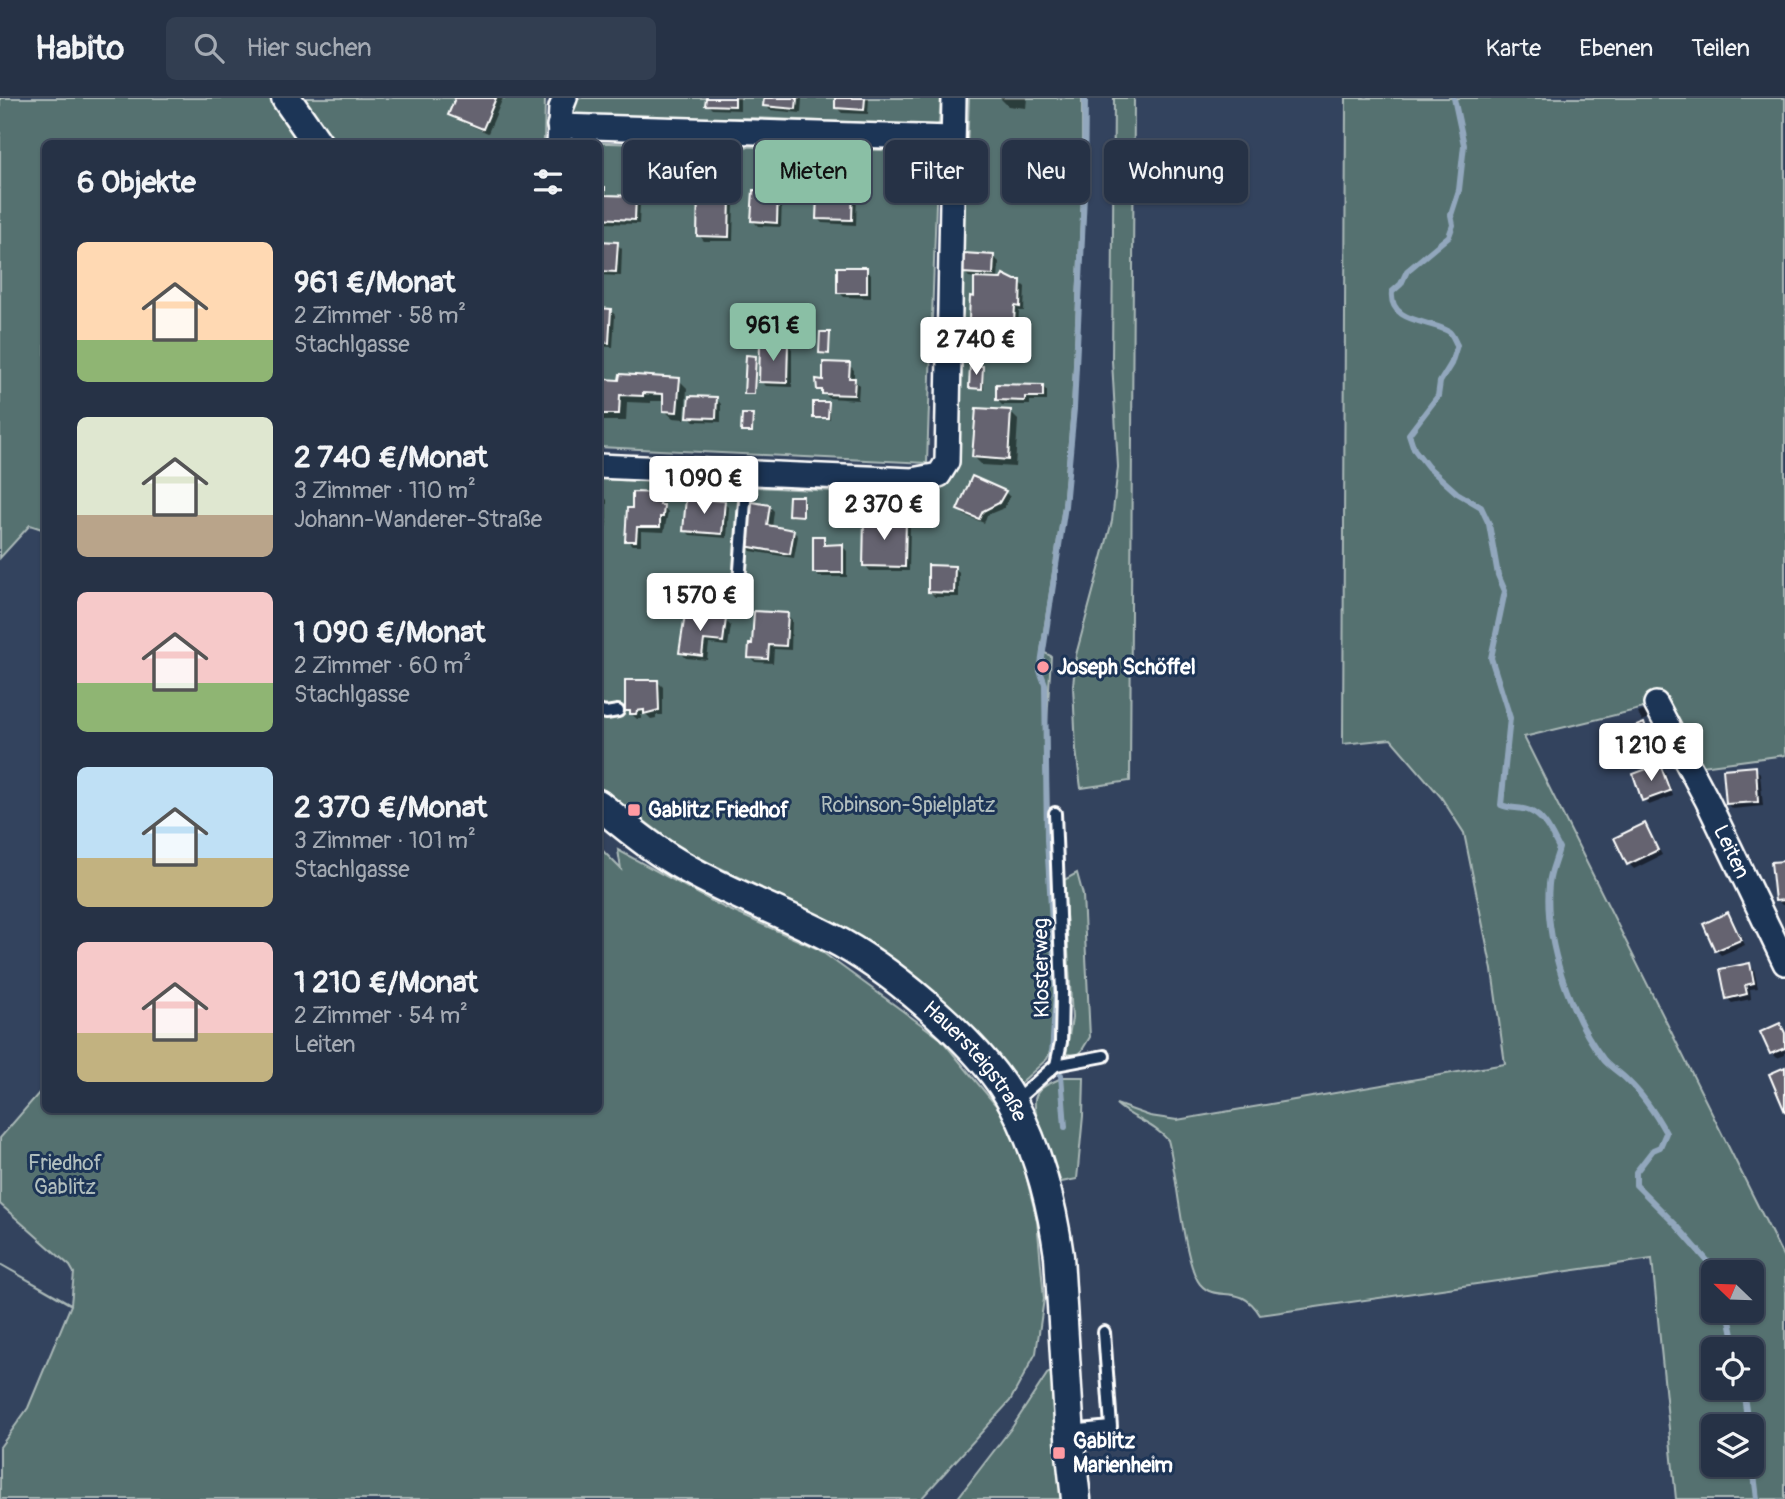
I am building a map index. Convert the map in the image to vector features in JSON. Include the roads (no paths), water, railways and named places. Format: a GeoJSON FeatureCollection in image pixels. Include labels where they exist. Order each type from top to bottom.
{"type":"FeatureCollection","features":[{"type":"Feature","properties":{"kind":"street"},"geometry":{"type":"LineString","coordinates":[[286,98],[315,140]]}},
{"type":"Feature","properties":{"kind":"street"},"geometry":{"type":"LineString","coordinates":[[565,98],[559,135],[952,138]]}},
{"type":"Feature","properties":{"kind":"street"},"geometry":{"type":"LineString","coordinates":[[602,466],[912,480],[939,475],[947,463],[954,98]]}},
{"type":"Feature","properties":{"kind":"street","name":"Leiten"},"geometry":{"type":"LineString","coordinates":[[1656,704],[1707,800],[1785,963]]}},
{"type":"Feature","properties":{"kind":"street","name":"Hauersteigstraße"},"geometry":{"type":"LineString","coordinates":[[602,807],[666,856],[691,871],[839,942],[880,968],[906,987],[951,1028],[986,1067],[1013,1103],[1037,1164],[1055,1229],[1076,1499]]}},
{"type":"Feature","properties":{"kind":"lane"},"geometry":{"type":"LineString","coordinates":[[739,583],[747,474]]}},
{"type":"Feature","properties":{"kind":"lane"},"geometry":{"type":"LineString","coordinates":[[602,712],[618,711]]}},
{"type":"Feature","properties":{"kind":"lane","name":"Klosterweg"},"geometry":{"type":"LineString","coordinates":[[1055,813],[1062,992],[1061,1042],[1056,1065]]}},
{"type":"Feature","properties":{"kind":"lane"},"geometry":{"type":"LineString","coordinates":[[1013,1103],[1056,1065],[1104,1056]]}},
{"type":"Feature","properties":{"kind":"lane"},"geometry":{"type":"LineString","coordinates":[[1070,1431],[1111,1427],[1104,1332]]}},
{"type":"Feature","properties":{"kind":"waterway"},"geometry":{"type":"LineString","coordinates":[[1052,1055],[1056,991],[1047,840],[1045,684],[1040,671],[1065,506],[1074,409],[1084,195],[1085,98]]}},
{"type":"Feature","properties":{"kind":"waterway"},"geometry":{"type":"LineString","coordinates":[[1454,98],[1464,145],[1459,190],[1451,215],[1453,225],[1449,236],[1407,271],[1401,284],[1392,292],[1393,302],[1403,315],[1448,331],[1457,345],[1451,364],[1440,382],[1438,396],[1409,434],[1414,449],[1428,467],[1457,493],[1481,507],[1489,524],[1498,575],[1505,591],[1491,658],[1510,718],[1501,805],[1527,810],[1540,817],[1559,848],[1550,880],[1549,906],[1555,953],[1570,1000],[1580,1022],[1604,1060],[1639,1093],[1666,1133],[1660,1147],[1653,1150],[1636,1172],[1636,1185],[1707,1260]]}},
{"type":"Feature","properties":{"kind":"waterway"},"geometry":{"type":"LineString","coordinates":[[1061,1075],[1065,1127]]}},
{"type":"Feature","properties":{"kind":"waterway"},"geometry":{"type":"LineString","coordinates":[[1731,1323],[1733,1337]]}},
{"type":"Feature","properties":{"kind":"waterway"},"geometry":{"type":"LineString","coordinates":[[1745,1400],[1746,1414]]}},
{"type":"Feature","properties":{"kind":"waterway"},"geometry":{"type":"LineString","coordinates":[[1754,1477],[1757,1499]]}},
{"type":"Feature","properties":{"kind":"place","name":"Joseph Schöffel"},"geometry":{"type":"Point","coordinates":[1043,667]}},
{"type":"Feature","properties":{"kind":"place","name":"Gablitz Friedhof"},"geometry":{"type":"Point","coordinates":[634,810]}},
{"type":"Feature","properties":{"kind":"place","name":"Gablitz Marienheim"},"geometry":{"type":"Point","coordinates":[1059,1453]}},
{"type":"Feature","properties":{"kind":"park label","name":"Robinson-Spielplatz"},"geometry":{"type":"Point","coordinates":[908,805]}},
{"type":"Feature","properties":{"kind":"park label","name":"Friedhof Gablitz"},"geometry":{"type":"Point","coordinates":[65,1175]}}]}
